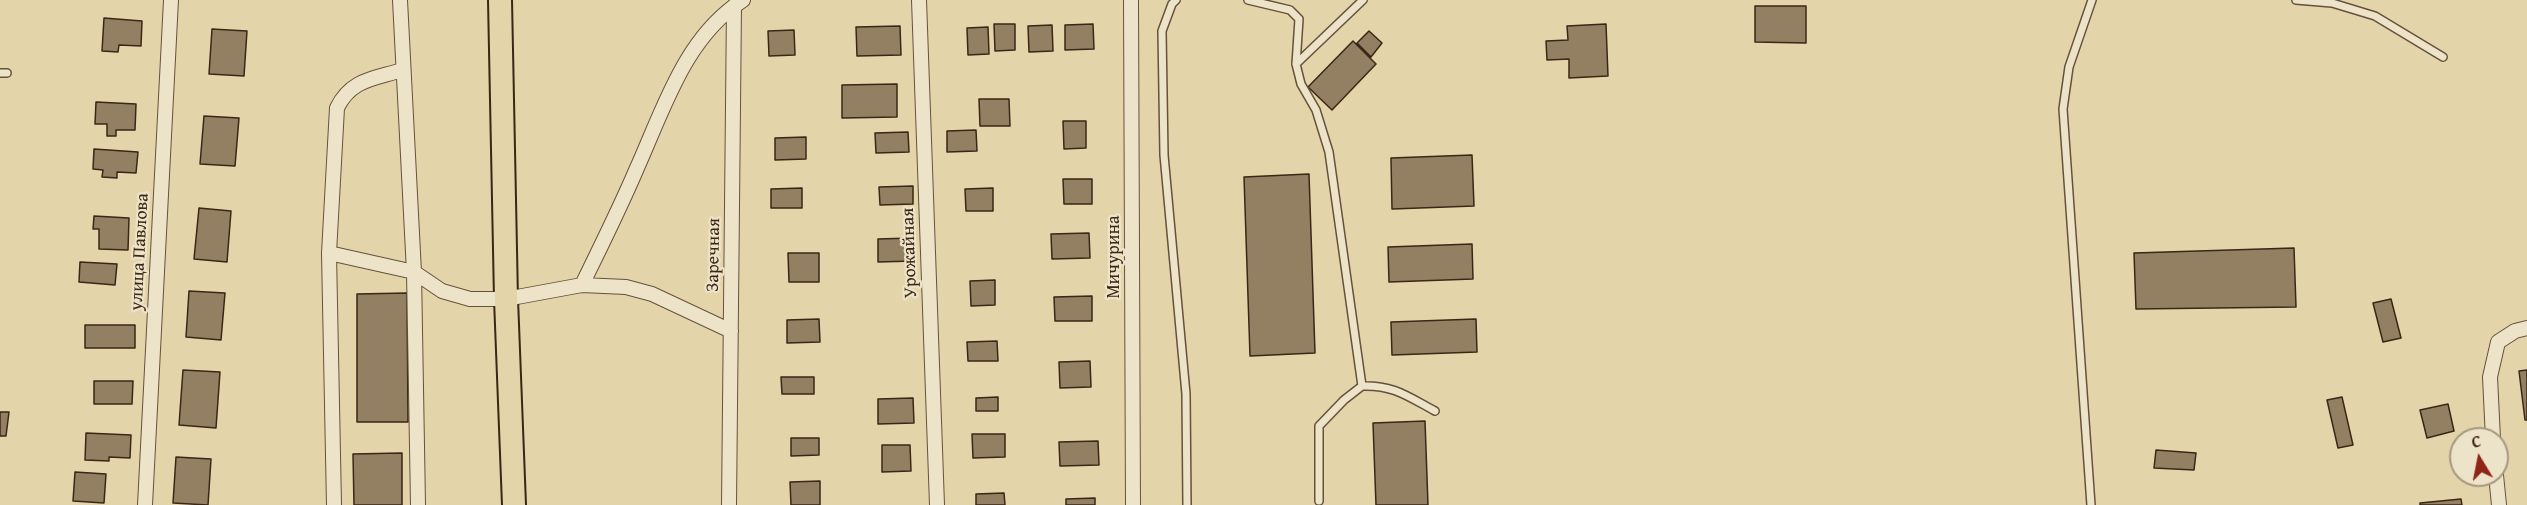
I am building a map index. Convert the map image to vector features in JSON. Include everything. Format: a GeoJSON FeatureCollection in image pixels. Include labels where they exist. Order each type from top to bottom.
{"type":"FeatureCollection","features":[{"type":"Feature","properties":{"kind":"highway"},"geometry":{"type":"LineString","coordinates":[[500,0],[506,299],[514,505]]}},
{"type":"Feature","properties":{"kind":"street","name":"улица Павлова"},"geometry":{"type":"LineString","coordinates":[[145,505],[171,0]]}},
{"type":"Feature","properties":{"kind":"street"},"geometry":{"type":"LineString","coordinates":[[400,0],[414,272],[418,505]]}},
{"type":"Feature","properties":{"kind":"street","name":"Урожайная"},"geometry":{"type":"LineString","coordinates":[[919,0],[937,505]]}},
{"type":"Feature","properties":{"kind":"street"},"geometry":{"type":"LineString","coordinates":[[582,285],[614,221],[681,70],[703,36],[739,3]]}},
{"type":"Feature","properties":{"kind":"street","name":"Заречная"},"geometry":{"type":"LineString","coordinates":[[729,505],[739,3]]}},
{"type":"Feature","properties":{"kind":"street","name":"Мичурина"},"geometry":{"type":"LineString","coordinates":[[1132,5],[1133,505]]}},
{"type":"Feature","properties":{"kind":"street"},"geometry":{"type":"LineString","coordinates":[[334,505],[329,254],[337,108],[345,93],[360,83],[402,70]]}},
{"type":"Feature","properties":{"kind":"street"},"geometry":{"type":"LineString","coordinates":[[329,254],[414,272],[442,291],[470,299],[506,299],[582,285],[626,287],[652,294],[731,331]]}},
{"type":"Feature","properties":{"kind":"street"},"geometry":{"type":"LineString","coordinates":[[2492,427],[2490,377],[2498,342],[2515,331],[2527,328]]}},
{"type":"Feature","properties":{"kind":"street"},"geometry":{"type":"LineString","coordinates":[[2497,487],[2499,505]]}},
{"type":"Feature","properties":{"kind":"lane"},"geometry":{"type":"LineString","coordinates":[[1176,0],[1172,4],[1161,32],[1164,144],[1186,394],[1187,505]]}},
{"type":"Feature","properties":{"kind":"lane"},"geometry":{"type":"LineString","coordinates":[[1248,0],[1290,10],[1299,19],[1296,64],[1300,84],[1316,110],[1329,152],[1362,386]]}},
{"type":"Feature","properties":{"kind":"lane"},"geometry":{"type":"LineString","coordinates":[[1290,0],[1290,10]]}},
{"type":"Feature","properties":{"kind":"lane"},"geometry":{"type":"LineString","coordinates":[[1296,64],[1363,0]]}},
{"type":"Feature","properties":{"kind":"lane"},"geometry":{"type":"LineString","coordinates":[[2091,505],[2063,109],[2069,68],[2092,0]]}},
{"type":"Feature","properties":{"kind":"lane"},"geometry":{"type":"LineString","coordinates":[[2296,0],[2332,3],[2375,16],[2443,57]]}},
{"type":"Feature","properties":{"kind":"lane"},"geometry":{"type":"LineString","coordinates":[[1319,501],[1319,426],[1344,400],[1362,386],[1382,386],[1396,390],[1434,411]]}},
{"type":"Feature","properties":{"kind":"building"},"geometry":{"type":"Polygon","coordinates":[[[1755,6],[1806,6],[1806,43],[1755,42],[1755,6]]]}},
{"type":"Feature","properties":{"kind":"building"},"geometry":{"type":"Polygon","coordinates":[[[104,18],[142,21],[141,46],[119,45],[118,52],[102,51],[104,18]]]}},
{"type":"Feature","properties":{"kind":"building"},"geometry":{"type":"Polygon","coordinates":[[[994,24],[1015,24],[1015,50],[995,51],[994,24]]]}},
{"type":"Feature","properties":{"kind":"building"},"geometry":{"type":"Polygon","coordinates":[[[1093,24],[1094,49],[1065,50],[1065,25],[1093,24]]]}},
{"type":"Feature","properties":{"kind":"building"},"geometry":{"type":"Polygon","coordinates":[[[1606,24],[1608,76],[1569,78],[1569,59],[1547,60],[1546,41],[1568,40],[1567,26],[1606,24]]]}},
{"type":"Feature","properties":{"kind":"building"},"geometry":{"type":"Polygon","coordinates":[[[1052,25],[1053,51],[1029,52],[1028,26],[1052,25]]]}},
{"type":"Feature","properties":{"kind":"building"},"geometry":{"type":"Polygon","coordinates":[[[900,26],[901,55],[857,56],[856,27],[900,26]]]}},
{"type":"Feature","properties":{"kind":"building"},"geometry":{"type":"Polygon","coordinates":[[[988,27],[989,54],[968,55],[967,28],[988,27]]]}},
{"type":"Feature","properties":{"kind":"building"},"geometry":{"type":"Polygon","coordinates":[[[212,29],[247,31],[244,76],[209,74],[212,29]]]}},
{"type":"Feature","properties":{"kind":"building"},"geometry":{"type":"Polygon","coordinates":[[[794,30],[795,55],[769,56],[768,31],[794,30]]]}},
{"type":"Feature","properties":{"kind":"building"},"geometry":{"type":"Polygon","coordinates":[[[1369,31],[1382,43],[1371,57],[1357,43],[1369,31]]]}},
{"type":"Feature","properties":{"kind":"building"},"geometry":{"type":"Polygon","coordinates":[[[1353,41],[1376,64],[1332,110],[1308,87],[1353,41]]]}},
{"type":"Feature","properties":{"kind":"building"},"geometry":{"type":"Polygon","coordinates":[[[897,84],[897,117],[842,118],[842,85],[897,84]]]}},
{"type":"Feature","properties":{"kind":"building"},"geometry":{"type":"Polygon","coordinates":[[[979,99],[1009,99],[1010,126],[980,126],[979,99]]]}},
{"type":"Feature","properties":{"kind":"building"},"geometry":{"type":"Polygon","coordinates":[[[96,102],[136,104],[135,130],[116,130],[116,136],[107,136],[107,124],[95,124],[96,102]]]}},
{"type":"Feature","properties":{"kind":"building"},"geometry":{"type":"Polygon","coordinates":[[[204,116],[239,118],[235,166],[200,164],[204,116]]]}},
{"type":"Feature","properties":{"kind":"building"},"geometry":{"type":"Polygon","coordinates":[[[1063,121],[1086,121],[1086,148],[1064,149],[1063,121]]]}},
{"type":"Feature","properties":{"kind":"building"},"geometry":{"type":"Polygon","coordinates":[[[976,130],[977,151],[947,152],[947,131],[976,130]]]}},
{"type":"Feature","properties":{"kind":"building"},"geometry":{"type":"Polygon","coordinates":[[[908,132],[909,152],[876,153],[875,133],[908,132]]]}},
{"type":"Feature","properties":{"kind":"building"},"geometry":{"type":"Polygon","coordinates":[[[806,137],[806,159],[775,160],[775,138],[806,137]]]}},
{"type":"Feature","properties":{"kind":"building"},"geometry":{"type":"Polygon","coordinates":[[[94,149],[138,152],[136,173],[117,172],[117,178],[102,177],[103,170],[93,169],[94,149]]]}},
{"type":"Feature","properties":{"kind":"building"},"geometry":{"type":"Polygon","coordinates":[[[1472,155],[1474,206],[1392,209],[1391,158],[1472,155]]]}},
{"type":"Feature","properties":{"kind":"building"},"geometry":{"type":"Polygon","coordinates":[[[1309,174],[1315,353],[1250,356],[1244,177],[1309,174]]]}},
{"type":"Feature","properties":{"kind":"building"},"geometry":{"type":"Polygon","coordinates":[[[1063,179],[1092,179],[1092,204],[1064,204],[1063,179]]]}},
{"type":"Feature","properties":{"kind":"building"},"geometry":{"type":"Polygon","coordinates":[[[913,186],[913,204],[880,205],[879,187],[913,186]]]}},
{"type":"Feature","properties":{"kind":"building"},"geometry":{"type":"Polygon","coordinates":[[[802,188],[802,208],[771,208],[771,189],[802,188]]]}},
{"type":"Feature","properties":{"kind":"building"},"geometry":{"type":"Polygon","coordinates":[[[993,188],[993,211],[966,211],[965,189],[993,188]]]}},
{"type":"Feature","properties":{"kind":"building"},"geometry":{"type":"Polygon","coordinates":[[[199,208],[231,211],[227,262],[194,259],[199,208]]]}},
{"type":"Feature","properties":{"kind":"building"},"geometry":{"type":"Polygon","coordinates":[[[94,216],[129,218],[128,250],[99,249],[99,229],[93,229],[94,216]]]}},
{"type":"Feature","properties":{"kind":"building"},"geometry":{"type":"Polygon","coordinates":[[[1089,233],[1090,258],[1052,259],[1051,234],[1089,233]]]}},
{"type":"Feature","properties":{"kind":"building"},"geometry":{"type":"Polygon","coordinates":[[[912,238],[913,261],[878,262],[878,239],[912,238]]]}},
{"type":"Feature","properties":{"kind":"building"},"geometry":{"type":"Polygon","coordinates":[[[1472,244],[1473,279],[1389,282],[1388,247],[1472,244]]]}},
{"type":"Feature","properties":{"kind":"building"},"geometry":{"type":"Polygon","coordinates":[[[2294,248],[2296,307],[2136,309],[2134,253],[2294,248]]]}},
{"type":"Feature","properties":{"kind":"building"},"geometry":{"type":"Polygon","coordinates":[[[788,253],[819,253],[819,282],[789,282],[788,253]]]}},
{"type":"Feature","properties":{"kind":"building"},"geometry":{"type":"Polygon","coordinates":[[[80,262],[117,264],[115,285],[79,282],[80,262]]]}},
{"type":"Feature","properties":{"kind":"building"},"geometry":{"type":"Polygon","coordinates":[[[995,280],[995,305],[971,306],[970,281],[995,280]]]}},
{"type":"Feature","properties":{"kind":"building"},"geometry":{"type":"Polygon","coordinates":[[[189,291],[225,293],[221,340],[186,337],[189,291]]]}},
{"type":"Feature","properties":{"kind":"building"},"geometry":{"type":"Polygon","coordinates":[[[407,293],[408,422],[357,422],[357,294],[407,293]]]}},
{"type":"Feature","properties":{"kind":"building"},"geometry":{"type":"Polygon","coordinates":[[[1092,296],[1092,321],[1055,321],[1054,297],[1092,296]]]}},
{"type":"Feature","properties":{"kind":"building"},"geometry":{"type":"Polygon","coordinates":[[[2391,299],[2401,338],[2383,342],[2373,303],[2391,299]]]}},
{"type":"Feature","properties":{"kind":"building"},"geometry":{"type":"Polygon","coordinates":[[[819,319],[820,342],[787,343],[787,320],[819,319]]]}},
{"type":"Feature","properties":{"kind":"building"},"geometry":{"type":"Polygon","coordinates":[[[1476,319],[1477,352],[1392,355],[1391,322],[1476,319]]]}},
{"type":"Feature","properties":{"kind":"building"},"geometry":{"type":"Polygon","coordinates":[[[85,325],[135,325],[135,348],[85,348],[85,325]]]}},
{"type":"Feature","properties":{"kind":"building"},"geometry":{"type":"Polygon","coordinates":[[[997,341],[998,361],[968,361],[967,342],[997,341]]]}},
{"type":"Feature","properties":{"kind":"building"},"geometry":{"type":"Polygon","coordinates":[[[1090,361],[1091,387],[1060,388],[1059,362],[1090,361]]]}},
{"type":"Feature","properties":{"kind":"building"},"geometry":{"type":"Polygon","coordinates":[[[183,370],[220,372],[216,428],[179,425],[183,370]]]}},
{"type":"Feature","properties":{"kind":"building"},"geometry":{"type":"Polygon","coordinates":[[[2527,370],[2527,420],[2525,420],[2519,371],[2527,370]]]}},
{"type":"Feature","properties":{"kind":"building"},"geometry":{"type":"Polygon","coordinates":[[[781,377],[814,377],[814,394],[782,394],[781,377]]]}},
{"type":"Feature","properties":{"kind":"building"},"geometry":{"type":"Polygon","coordinates":[[[94,381],[133,381],[132,404],[94,404],[94,381]]]}},
{"type":"Feature","properties":{"kind":"building"},"geometry":{"type":"Polygon","coordinates":[[[998,397],[998,411],[976,411],[976,398],[998,397]]]}},
{"type":"Feature","properties":{"kind":"building"},"geometry":{"type":"Polygon","coordinates":[[[2342,397],[2353,445],[2338,448],[2327,400],[2342,397]]]}},
{"type":"Feature","properties":{"kind":"building"},"geometry":{"type":"Polygon","coordinates":[[[913,398],[914,423],[878,424],[878,399],[913,398]]]}},
{"type":"Feature","properties":{"kind":"building"},"geometry":{"type":"Polygon","coordinates":[[[2448,404],[2453,427],[2449,427],[2449,432],[2427,438],[2420,410],[2448,404]]]}},
{"type":"Feature","properties":{"kind":"building"},"geometry":{"type":"Polygon","coordinates":[[[0,412],[9,412],[6,436],[0,436],[0,412]]]}},
{"type":"Feature","properties":{"kind":"building"},"geometry":{"type":"Polygon","coordinates":[[[1425,421],[1428,505],[1376,505],[1373,423],[1425,421]]]}},
{"type":"Feature","properties":{"kind":"building"},"geometry":{"type":"Polygon","coordinates":[[[86,433],[131,435],[130,458],[109,457],[109,461],[85,460],[86,433]]]}},
{"type":"Feature","properties":{"kind":"building"},"geometry":{"type":"Polygon","coordinates":[[[972,434],[1005,434],[1005,457],[973,458],[972,434]]]}},
{"type":"Feature","properties":{"kind":"building"},"geometry":{"type":"Polygon","coordinates":[[[791,438],[819,438],[819,455],[791,456],[791,438]]]}},
{"type":"Feature","properties":{"kind":"building"},"geometry":{"type":"Polygon","coordinates":[[[1098,441],[1099,465],[1060,466],[1059,442],[1098,441]]]}},
{"type":"Feature","properties":{"kind":"building"},"geometry":{"type":"Polygon","coordinates":[[[882,445],[910,445],[911,471],[882,472],[882,445]]]}},
{"type":"Feature","properties":{"kind":"building"},"geometry":{"type":"Polygon","coordinates":[[[2156,450],[2196,453],[2194,470],[2154,468],[2156,450]]]}},
{"type":"Feature","properties":{"kind":"building"},"geometry":{"type":"Polygon","coordinates":[[[402,453],[402,505],[354,505],[353,454],[402,453]]]}},
{"type":"Feature","properties":{"kind":"building"},"geometry":{"type":"Polygon","coordinates":[[[176,457],[211,459],[208,505],[173,503],[176,457]]]}},
{"type":"Feature","properties":{"kind":"building"},"geometry":{"type":"Polygon","coordinates":[[[75,472],[106,474],[104,503],[73,501],[75,472]]]}},
{"type":"Feature","properties":{"kind":"building"},"geometry":{"type":"Polygon","coordinates":[[[820,481],[820,505],[791,505],[790,482],[820,481]]]}},
{"type":"Feature","properties":{"kind":"building"},"geometry":{"type":"Polygon","coordinates":[[[1004,493],[1005,505],[976,505],[976,494],[1004,493]]]}},
{"type":"Feature","properties":{"kind":"building"},"geometry":{"type":"Polygon","coordinates":[[[1095,498],[1095,505],[1066,505],[1066,499],[1095,498]]]}},
{"type":"Feature","properties":{"kind":"building"},"geometry":{"type":"Polygon","coordinates":[[[2461,499],[2462,505],[2420,505],[2420,503],[2461,499]]]}}]}
